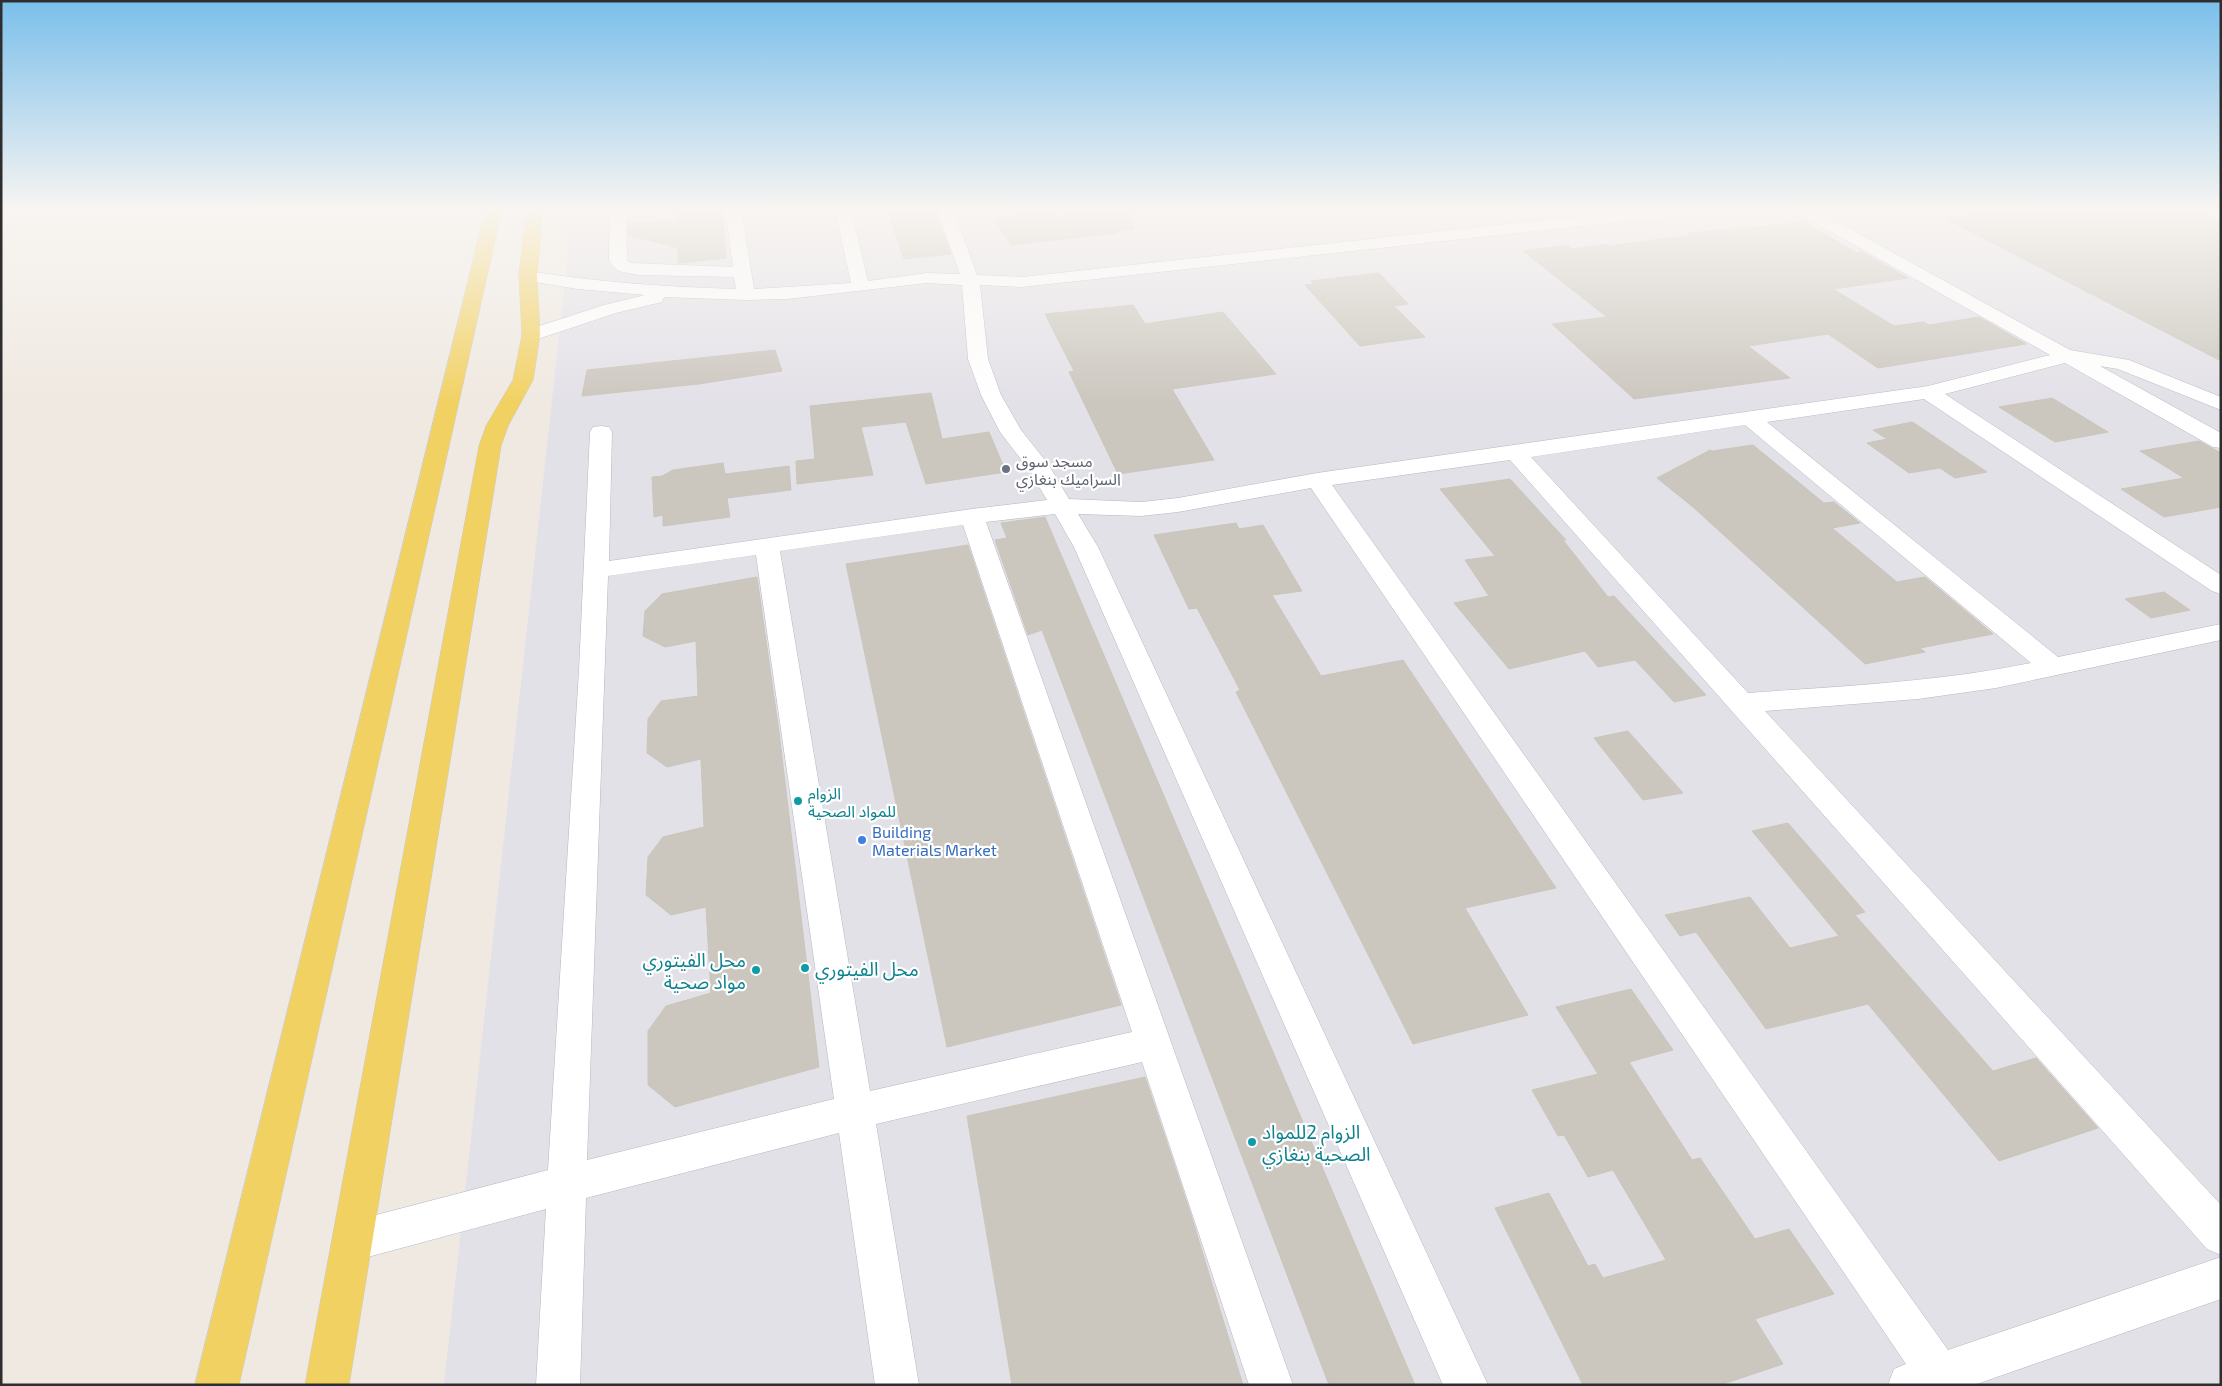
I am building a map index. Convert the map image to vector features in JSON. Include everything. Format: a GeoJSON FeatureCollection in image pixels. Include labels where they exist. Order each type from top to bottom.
{"type":"FeatureCollection","features":[{"type":"Feature","properties":{"kind":"main road"},"geometry":{"type":"LineString","coordinates":[[217,1385],[478,274]]}},
{"type":"Feature","properties":{"kind":"main road"},"geometry":{"type":"LineString","coordinates":[[327,1385],[490,446],[497,426],[523,380],[531,336],[528,276]]}},
{"type":"Feature","properties":{"kind":"lane"},"geometry":{"type":"LineString","coordinates":[[742,274],[746,295]]}},
{"type":"Feature","properties":{"kind":"lane"},"geometry":{"type":"LineString","coordinates":[[858,274],[861,287]]}},
{"type":"Feature","properties":{"kind":"lane"},"geometry":{"type":"LineString","coordinates":[[968,274],[978,359],[991,396],[1012,432],[1040,469],[1086,547],[1466,1385]]}},
{"type":"Feature","properties":{"kind":"lane"},"geometry":{"type":"LineString","coordinates":[[528,276],[578,284],[682,293],[746,295],[787,294],[927,278],[1022,282],[1098,274]]}},
{"type":"Feature","properties":{"kind":"lane"},"geometry":{"type":"LineString","coordinates":[[1920,274],[2221,442]]}},
{"type":"Feature","properties":{"kind":"lane"},"geometry":{"type":"LineString","coordinates":[[531,336],[610,309],[682,293]]}},
{"type":"Feature","properties":{"kind":"lane"},"geometry":{"type":"LineString","coordinates":[[597,570],[972,516],[1062,506],[1141,508],[1178,505],[1317,480],[1515,453],[1928,392],[2070,356],[2122,364],[2221,404]]}},
{"type":"Feature","properties":{"kind":"lane"},"geometry":{"type":"LineString","coordinates":[[1928,392],[2221,586]]}},
{"type":"Feature","properties":{"kind":"lane"},"geometry":{"type":"LineString","coordinates":[[1750,418],[2053,667]]}},
{"type":"Feature","properties":{"kind":"lane"},"geometry":{"type":"LineString","coordinates":[[558,1385],[566,1184],[597,570],[600,432]]}},
{"type":"Feature","properties":{"kind":"lane"},"geometry":{"type":"LineString","coordinates":[[1515,453],[2221,1235]]}},
{"type":"Feature","properties":{"kind":"lane"},"geometry":{"type":"LineString","coordinates":[[1317,480],[1924,1380],[2221,1278]]}},
{"type":"Feature","properties":{"kind":"lane"},"geometry":{"type":"LineString","coordinates":[[972,516],[1271,1385]]}},
{"type":"Feature","properties":{"kind":"lane"},"geometry":{"type":"LineString","coordinates":[[767,545],[897,1385]]}},
{"type":"Feature","properties":{"kind":"lane"},"geometry":{"type":"LineString","coordinates":[[1739,703],[1918,690],[1996,679],[2221,632]]}},
{"type":"Feature","properties":{"kind":"lane"},"geometry":{"type":"LineString","coordinates":[[353,1240],[566,1184],[854,1112],[1154,1044]]}},
{"type":"Feature","properties":{"kind":"shaded area"},"geometry":{"type":"Polygon","coordinates":[[[566,274],[2221,274],[2221,1385],[444,1385],[566,274]]]}},
{"type":"Feature","properties":{"kind":"building"},"geometry":{"type":"Polygon","coordinates":[[[1380,274],[1408,304],[1394,306],[1425,337],[1360,346],[1305,285],[1313,284],[1311,281],[1380,274]]]}},
{"type":"Feature","properties":{"kind":"building"},"geometry":{"type":"Polygon","coordinates":[[[1552,274],[1900,274],[1908,278],[1833,289],[1894,326],[1924,322],[1929,325],[1979,317],[2026,344],[1878,368],[1828,334],[1748,346],[1790,378],[1634,399],[1552,324],[1607,317],[1552,274]]]}},
{"type":"Feature","properties":{"kind":"building"},"geometry":{"type":"Polygon","coordinates":[[[2052,274],[2221,274],[2221,361],[2052,274]]]}},
{"type":"Feature","properties":{"kind":"building"},"geometry":{"type":"Polygon","coordinates":[[[1133,305],[1145,324],[1223,312],[1276,374],[1172,389],[1214,460],[1118,474],[1069,372],[1074,371],[1045,314],[1133,305]]]}},
{"type":"Feature","properties":{"kind":"building"},"geometry":{"type":"Polygon","coordinates":[[[775,350],[782,371],[699,384],[582,396],[587,370],[775,350]]]}},
{"type":"Feature","properties":{"kind":"building"},"geometry":{"type":"Polygon","coordinates":[[[931,393],[942,439],[989,432],[1006,472],[926,484],[906,422],[861,427],[873,475],[797,484],[796,461],[815,459],[810,406],[931,393]]]}},
{"type":"Feature","properties":{"kind":"building"},"geometry":{"type":"Polygon","coordinates":[[[2052,398],[2108,432],[2055,442],[1999,407],[2052,398]]]}},
{"type":"Feature","properties":{"kind":"building"},"geometry":{"type":"Polygon","coordinates":[[[1912,422],[1987,472],[1955,478],[1940,468],[1909,473],[1867,443],[1887,439],[1873,430],[1912,422]]]}},
{"type":"Feature","properties":{"kind":"building"},"geometry":{"type":"Polygon","coordinates":[[[2199,441],[2221,453],[2221,507],[2164,517],[2121,489],[2184,478],[2140,451],[2199,441]]]}},
{"type":"Feature","properties":{"kind":"building"},"geometry":{"type":"Polygon","coordinates":[[[1753,445],[1824,503],[1834,502],[1860,523],[1832,528],[1897,582],[1925,577],[1993,634],[1920,648],[1925,652],[1865,664],[1693,507],[1657,478],[1710,450],[1753,445]]]}},
{"type":"Feature","properties":{"kind":"building"},"geometry":{"type":"Polygon","coordinates":[[[723,463],[725,474],[789,466],[791,490],[727,498],[730,517],[663,526],[663,515],[654,517],[652,477],[662,476],[673,470],[723,463]]]}},
{"type":"Feature","properties":{"kind":"building"},"geometry":{"type":"Polygon","coordinates":[[[1510,479],[1566,540],[1563,540],[1608,597],[1614,596],[1706,695],[1674,702],[1635,660],[1598,667],[1585,651],[1509,669],[1454,603],[1489,596],[1465,560],[1495,556],[1440,489],[1510,479]]]}},
{"type":"Feature","properties":{"kind":"building"},"geometry":{"type":"Polygon","coordinates":[[[1045,517],[1415,1385],[1329,1385],[1042,630],[1028,635],[995,540],[1007,538],[1001,523],[1045,517]]]}},
{"type":"Feature","properties":{"kind":"building"},"geometry":{"type":"Polygon","coordinates":[[[1236,523],[1239,529],[1263,525],[1302,591],[1272,595],[1321,676],[1403,660],[1556,888],[1465,908],[1528,1015],[1413,1044],[1236,692],[1240,690],[1197,608],[1189,609],[1154,535],[1236,523]]]}},
{"type":"Feature","properties":{"kind":"building"},"geometry":{"type":"Polygon","coordinates":[[[968,545],[1121,1005],[947,1047],[846,564],[968,545]]]}},
{"type":"Feature","properties":{"kind":"building"},"geometry":{"type":"Polygon","coordinates":[[[757,577],[779,732],[819,1067],[675,1107],[648,1085],[648,1031],[666,1006],[711,993],[706,907],[671,915],[646,895],[648,857],[663,837],[704,827],[701,759],[667,767],[647,753],[648,719],[661,701],[698,696],[696,641],[665,647],[643,636],[645,611],[662,594],[757,577]]]}},
{"type":"Feature","properties":{"kind":"building"},"geometry":{"type":"Polygon","coordinates":[[[2164,592],[2190,610],[2151,618],[2125,599],[2164,592]]]}},
{"type":"Feature","properties":{"kind":"building"},"geometry":{"type":"Polygon","coordinates":[[[1628,731],[1683,793],[1643,800],[1594,738],[1628,731]]]}},
{"type":"Feature","properties":{"kind":"building"},"geometry":{"type":"Polygon","coordinates":[[[1788,823],[1865,912],[1855,915],[1993,1071],[2036,1058],[2098,1128],[1999,1161],[1868,1004],[1766,1029],[1696,932],[1680,936],[1665,915],[1750,897],[1790,948],[1839,936],[1752,831],[1788,823]]]}},
{"type":"Feature","properties":{"kind":"building"},"geometry":{"type":"Polygon","coordinates":[[[1631,989],[1673,1050],[1629,1062],[1692,1160],[1700,1158],[1755,1239],[1789,1229],[1834,1294],[1755,1319],[1783,1364],[1720,1385],[1583,1385],[1495,1208],[1549,1193],[1588,1266],[1595,1264],[1603,1278],[1666,1260],[1613,1170],[1588,1177],[1564,1135],[1558,1136],[1532,1090],[1598,1074],[1556,1007],[1631,989]]]}},
{"type":"Feature","properties":{"kind":"building"},"geometry":{"type":"Polygon","coordinates":[[[1145,1077],[1191,1215],[1243,1385],[1012,1385],[967,1116],[1145,1077]]]}},
{"type":"Feature","properties":{"kind":"place","name":"مسجد سوق السراميك بنغازي"},"geometry":{"type":"Point","coordinates":[1006,469]}},
{"type":"Feature","properties":{"kind":"place","name":"الزوام للمواد الصحية"},"geometry":{"type":"Point","coordinates":[798,801]}},
{"type":"Feature","properties":{"kind":"place","name":"Building Materials Market"},"geometry":{"type":"Point","coordinates":[862,840]}},
{"type":"Feature","properties":{"kind":"place","name":"محل الفيتوري"},"geometry":{"type":"Point","coordinates":[805,968]}},
{"type":"Feature","properties":{"kind":"place","name":"محل الفيتوري مواد صحية"},"geometry":{"type":"Point","coordinates":[756,970]}},
{"type":"Feature","properties":{"kind":"place","name":"الزوام 2للمواد الصحية بنغازي"},"geometry":{"type":"Point","coordinates":[1252,1142]}}]}
